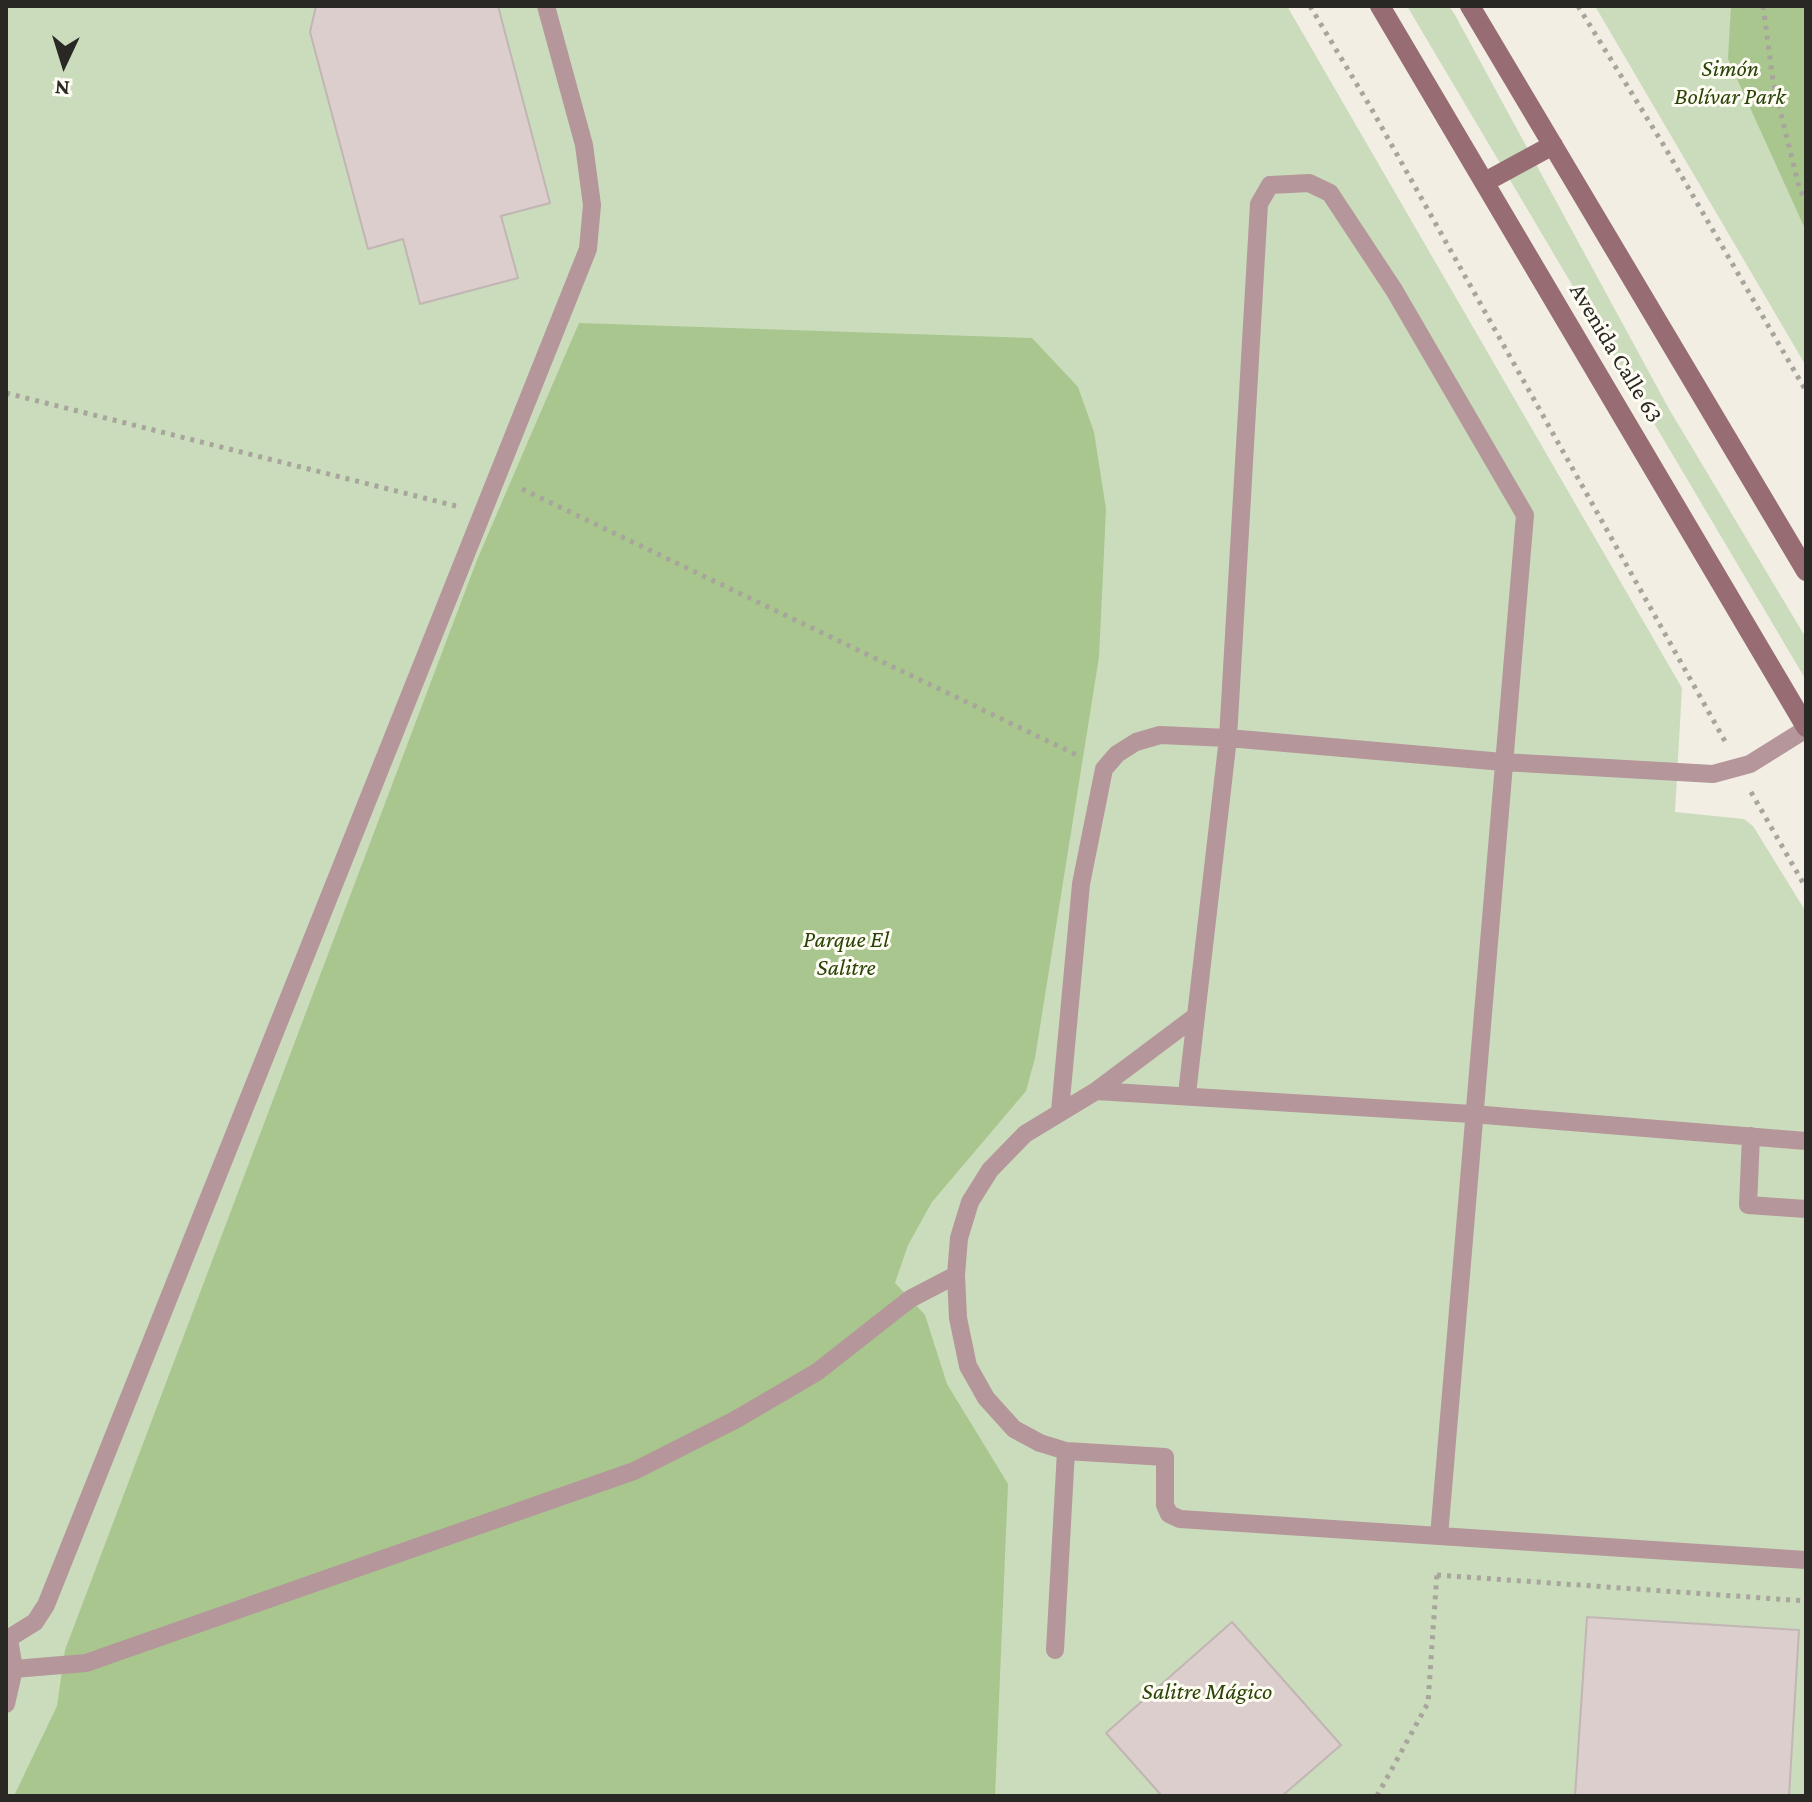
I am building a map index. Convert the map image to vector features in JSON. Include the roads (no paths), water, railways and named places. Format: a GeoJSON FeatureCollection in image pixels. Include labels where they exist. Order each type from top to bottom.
{"type":"FeatureCollection","features":[{"type":"Feature","properties":{"kind":"main road","name":"Avenida Calle 63"},"geometry":{"type":"LineString","coordinates":[[1380,6],[1806,728]]}},
{"type":"Feature","properties":{"kind":"main road"},"geometry":{"type":"LineString","coordinates":[[1470,6],[1806,571]]}},
{"type":"Feature","properties":{"kind":"main road"},"geometry":{"type":"LineString","coordinates":[[1485,182],[1553,145]]}},
{"type":"Feature","properties":{"kind":"lane"},"geometry":{"type":"LineString","coordinates":[[6,1704],[14,1669],[7,1639],[35,1622],[46,1605],[588,249],[592,205],[584,145],[546,6]]}},
{"type":"Feature","properties":{"kind":"lane"},"geometry":{"type":"LineString","coordinates":[[1187,1094],[1228,738],[1259,204],[1270,185],[1309,183],[1330,193],[1394,290],[1525,515],[1472,1114],[1439,1536]]}},
{"type":"Feature","properties":{"kind":"lane"},"geometry":{"type":"LineString","coordinates":[[1060,1111],[1081,884],[1104,769],[1117,754],[1136,742],[1160,735],[1228,738],[1503,762],[1713,774],[1739,768],[1806,728]]}},
{"type":"Feature","properties":{"kind":"lane"},"geometry":{"type":"LineString","coordinates":[[1196,1016],[1096,1091],[1025,1134],[990,1170],[970,1202],[959,1238],[956,1275],[958,1318],[968,1366],[986,1398],[1014,1429],[1066,1451],[1165,1457],[1165,1505],[1169,1514],[1180,1519],[1806,1560]]}},
{"type":"Feature","properties":{"kind":"lane"},"geometry":{"type":"LineString","coordinates":[[1096,1091],[1187,1094],[1472,1114],[1806,1141]]}},
{"type":"Feature","properties":{"kind":"lane"},"geometry":{"type":"LineString","coordinates":[[1751,1136],[1748,1205],[1806,1209]]}},
{"type":"Feature","properties":{"kind":"lane"},"geometry":{"type":"LineString","coordinates":[[14,1669],[86,1663],[634,1471],[735,1420],[817,1372],[910,1299],[956,1275]]}},
{"type":"Feature","properties":{"kind":"lane"},"geometry":{"type":"LineString","coordinates":[[1055,1650],[1066,1451]]}},
{"type":"Feature","properties":{"kind":"park label","name":"Simón Bolívar Park"},"geometry":{"type":"Point","coordinates":[1730,83]}},
{"type":"Feature","properties":{"kind":"park label","name":"Parque El Salitre"},"geometry":{"type":"Point","coordinates":[846,954]}},
{"type":"Feature","properties":{"kind":"park label","name":"Salitre Mágico"},"geometry":{"type":"Point","coordinates":[1207,1692]}}]}
